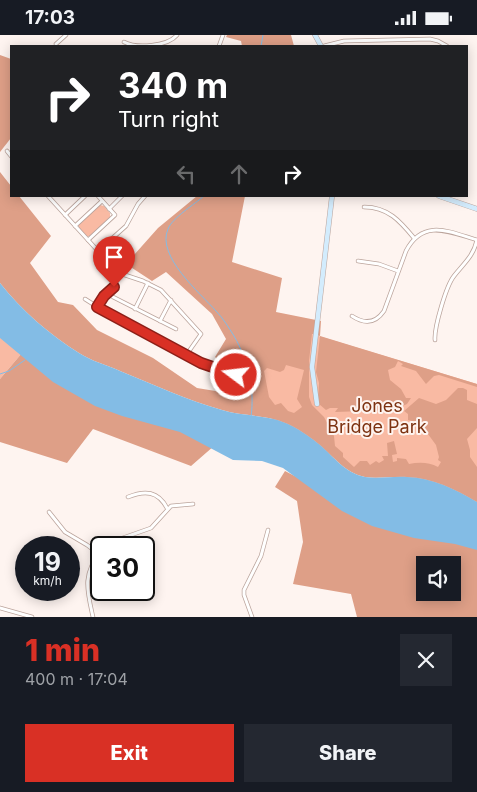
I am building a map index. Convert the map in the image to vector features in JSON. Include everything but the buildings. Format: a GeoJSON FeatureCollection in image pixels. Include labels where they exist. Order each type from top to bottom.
{"type":"FeatureCollection","features":[{"type":"Feature","properties":{"kind":"street"},"geometry":{"type":"LineString","coordinates":[[56,44],[66,35]]}},
{"type":"Feature","properties":{"kind":"street"},"geometry":{"type":"LineString","coordinates":[[124,42],[128,44],[160,44],[169,42],[177,35]]}},
{"type":"Feature","properties":{"kind":"street"},"geometry":{"type":"LineString","coordinates":[[326,45],[344,41],[422,39],[438,41],[445,45]]}},
{"type":"Feature","properties":{"kind":"street"},"geometry":{"type":"LineString","coordinates":[[7,151],[10,155]]}},
{"type":"Feature","properties":{"kind":"street"},"geometry":{"type":"LineString","coordinates":[[49,197],[98,251],[122,274],[148,283],[161,290],[201,334],[187,354]]}},
{"type":"Feature","properties":{"kind":"street"},"geometry":{"type":"LineString","coordinates":[[65,215],[84,197]]}},
{"type":"Feature","properties":{"kind":"street"},"geometry":{"type":"LineString","coordinates":[[88,240],[115,215],[99,197]]}},
{"type":"Feature","properties":{"kind":"street"},"geometry":{"type":"LineString","coordinates":[[109,209],[121,197]]}},
{"type":"Feature","properties":{"kind":"street"},"geometry":{"type":"LineString","coordinates":[[98,251],[126,225],[144,197]]}},
{"type":"Feature","properties":{"kind":"street"},"geometry":{"type":"LineString","coordinates":[[317,404],[312,367],[332,197]]}},
{"type":"Feature","properties":{"kind":"street"},"geometry":{"type":"LineString","coordinates":[[442,197],[477,209]]}},
{"type":"Feature","properties":{"kind":"street"},"geometry":{"type":"LineString","coordinates":[[75,226],[102,201]]}},
{"type":"Feature","properties":{"kind":"street"},"geometry":{"type":"LineString","coordinates":[[364,207],[373,207],[388,212],[399,220],[414,238]]}},
{"type":"Feature","properties":{"kind":"street"},"geometry":{"type":"LineString","coordinates":[[352,316],[360,322],[367,322],[380,316],[384,311],[406,251],[414,238],[428,230],[435,229],[477,240],[471,257],[454,276],[448,287],[441,314],[434,330],[435,340]]}},
{"type":"Feature","properties":{"kind":"street"},"geometry":{"type":"LineString","coordinates":[[358,261],[379,264],[398,271]]}},
{"type":"Feature","properties":{"kind":"street"},"geometry":{"type":"LineString","coordinates":[[97,307],[122,274]]}},
{"type":"Feature","properties":{"kind":"street"},"geometry":{"type":"LineString","coordinates":[[135,309],[148,283]]}},
{"type":"Feature","properties":{"kind":"street"},"geometry":{"type":"LineString","coordinates":[[108,292],[113,297],[135,309],[176,329]]}},
{"type":"Feature","properties":{"kind":"street"},"geometry":{"type":"LineString","coordinates":[[85,299],[211,368],[236,375]]}},
{"type":"Feature","properties":{"kind":"street"},"geometry":{"type":"LineString","coordinates":[[160,321],[171,300]]}},
{"type":"Feature","properties":{"kind":"street"},"geometry":{"type":"LineString","coordinates":[[128,497],[141,492],[151,493],[161,499],[168,508]]}},
{"type":"Feature","properties":{"kind":"street"},"geometry":{"type":"LineString","coordinates":[[127,536],[151,527],[168,508],[174,505],[193,504]]}},
{"type":"Feature","properties":{"kind":"street"},"geometry":{"type":"LineString","coordinates":[[49,512],[64,532],[90,547]]}},
{"type":"Feature","properties":{"kind":"street"},"geometry":{"type":"LineString","coordinates":[[252,617],[244,590],[262,556],[268,530]]}},
{"type":"Feature","properties":{"kind":"street"},"geometry":{"type":"LineString","coordinates":[[90,572],[87,583],[88,598],[93,617]]}},
{"type":"Feature","properties":{"kind":"street"},"geometry":{"type":"LineString","coordinates":[[0,607],[32,617]]}},
{"type":"Feature","properties":{"kind":"green space"},"geometry":{"type":"Polygon","coordinates":[[[100,205],[104,206],[110,213],[110,218],[90,236],[86,236],[79,228],[79,224],[100,205]]]}},
{"type":"Feature","properties":{"kind":"green space"},"geometry":{"type":"Polygon","coordinates":[[[0,332],[22,353],[0,379],[0,332]]]}},
{"type":"Feature","properties":{"kind":"green space","name":"Jones Bridge Park"},"geometry":{"type":"Polygon","coordinates":[[[312,334],[477,384],[477,502],[387,476],[366,477],[269,417],[253,357],[312,334]]]}},
{"type":"Feature","properties":{"kind":"shaded area"},"geometry":{"type":"Polygon","coordinates":[[[227,35],[291,35],[294,45],[242,45],[241,41],[226,37],[227,35]]]}},
{"type":"Feature","properties":{"kind":"shaded area"},"geometry":{"type":"Polygon","coordinates":[[[0,55],[10,59],[10,139],[0,152],[0,55]]]}},
{"type":"Feature","properties":{"kind":"shaded area"},"geometry":{"type":"Polygon","coordinates":[[[0,172],[10,185],[10,197],[20,197],[51,236],[30,263],[58,302],[73,305],[97,330],[153,358],[197,388],[240,395],[237,379],[215,357],[226,339],[212,314],[166,272],[152,281],[126,264],[158,228],[196,197],[245,197],[232,262],[282,278],[276,312],[321,321],[320,336],[312,334],[309,361],[309,397],[312,405],[324,417],[334,436],[335,446],[343,453],[343,457],[354,467],[360,461],[367,461],[370,465],[376,461],[379,463],[384,460],[382,456],[388,456],[387,443],[394,441],[397,454],[392,455],[393,462],[397,461],[397,458],[406,459],[409,464],[424,463],[438,467],[441,462],[438,460],[436,445],[425,430],[418,425],[420,423],[408,420],[408,414],[404,411],[419,398],[436,404],[446,400],[458,388],[463,388],[467,390],[467,400],[477,404],[477,428],[467,439],[470,457],[477,467],[477,502],[452,489],[426,479],[402,477],[370,478],[358,475],[346,468],[310,437],[284,422],[209,406],[79,353],[47,330],[17,303],[0,283],[0,172]],[[286,365],[284,370],[280,372],[267,368],[264,371],[269,397],[275,405],[281,403],[288,411],[294,413],[302,407],[297,399],[304,370],[286,365]]]}},
{"type":"Feature","properties":{"kind":"shaded area"},"geometry":{"type":"Polygon","coordinates":[[[320,336],[477,384],[477,387],[439,375],[434,376],[426,384],[416,371],[401,366],[403,364],[398,361],[395,367],[388,370],[390,380],[401,389],[406,398],[411,398],[407,404],[394,410],[335,412],[338,408],[326,410],[319,404],[319,383],[316,372],[320,336]]]}},
{"type":"Feature","properties":{"kind":"shaded area"},"geometry":{"type":"Polygon","coordinates":[[[22,353],[222,439],[191,466],[93,429],[67,463],[0,442],[0,379],[22,353]]]}},
{"type":"Feature","properties":{"kind":"shaded area"},"geometry":{"type":"Polygon","coordinates":[[[285,471],[316,487],[454,541],[477,548],[477,617],[357,617],[351,594],[293,584],[303,542],[297,501],[275,487],[285,471]]]}},
{"type":"Feature","properties":{"kind":"water"},"geometry":{"type":"Polygon","coordinates":[[[0,283],[36,321],[68,346],[89,358],[209,406],[284,422],[310,437],[346,468],[358,475],[370,478],[402,477],[426,479],[469,497],[477,502],[477,550],[455,544],[414,538],[372,526],[342,511],[283,468],[262,461],[233,460],[180,432],[122,416],[95,406],[53,382],[0,338],[0,283]]]}},
{"type":"Feature","properties":{"kind":"waterway"},"geometry":{"type":"LineString","coordinates":[[261,45],[263,35]]}},
{"type":"Feature","properties":{"kind":"waterway"},"geometry":{"type":"LineString","coordinates":[[203,197],[170,225],[166,240],[168,251],[182,273],[221,317],[239,345],[247,365],[251,385],[251,417]]}},
{"type":"Feature","properties":{"kind":"waterway"},"geometry":{"type":"LineString","coordinates":[[0,374],[9,371],[25,360]]}},
{"type":"Feature","properties":{"kind":"route"},"geometry":{"type":"LineString","coordinates":[[114,287],[104,296],[97,307],[211,368],[236,375]]}}]}
